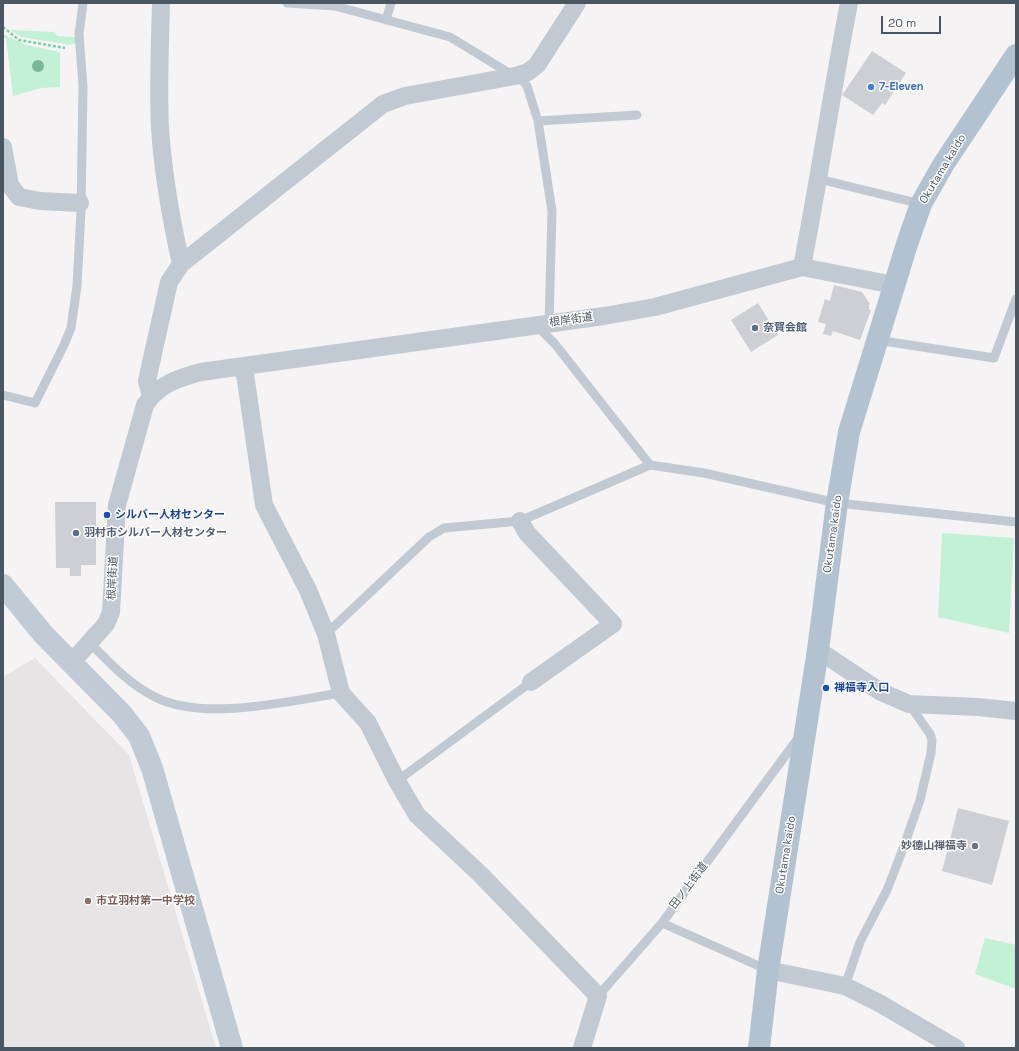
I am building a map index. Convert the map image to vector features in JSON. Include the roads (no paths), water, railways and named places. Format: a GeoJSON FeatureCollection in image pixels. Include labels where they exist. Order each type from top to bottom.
{"type":"FeatureCollection","features":[{"type":"Feature","properties":{"kind":"main road","name":"Okutama kaido"},"geometry":{"type":"LineString","coordinates":[[759,1048],[768,970],[818,650],[837,503],[849,432],[894,285],[921,204],[943,165],[1016,55]]}},
{"type":"Feature","properties":{"kind":"street"},"geometry":{"type":"LineString","coordinates":[[161,3],[159,90],[160,130],[171,218],[181,264]]}},
{"type":"Feature","properties":{"kind":"street"},"geometry":{"type":"LineString","coordinates":[[151,396],[147,381],[169,282],[181,264],[383,104],[404,96],[515,76],[528,72],[537,65],[577,3]]}},
{"type":"Feature","properties":{"kind":"street"},"geometry":{"type":"LineString","coordinates":[[802,267],[820,179],[832,93],[849,3]]}},
{"type":"Feature","properties":{"kind":"street"},"geometry":{"type":"LineString","coordinates":[[3,147],[10,185],[19,197],[40,201],[80,203]]}},
{"type":"Feature","properties":{"kind":"street","name":"根岸街道"},"geometry":{"type":"LineString","coordinates":[[70,662],[90,643],[106,624],[111,612],[117,505],[145,405],[151,396],[170,382],[201,372],[655,307],[802,267],[894,285]]}},
{"type":"Feature","properties":{"kind":"street"},"geometry":{"type":"LineString","coordinates":[[244,367],[264,505],[308,590],[326,634],[341,693],[368,723],[397,781],[417,815],[481,875],[598,996]]}},
{"type":"Feature","properties":{"kind":"street"},"geometry":{"type":"LineString","coordinates":[[520,521],[526,533],[613,624],[531,682]]}},
{"type":"Feature","properties":{"kind":"street"},"geometry":{"type":"LineString","coordinates":[[4,587],[42,634],[122,714],[139,736],[152,768],[232,1048]]}},
{"type":"Feature","properties":{"kind":"street"},"geometry":{"type":"LineString","coordinates":[[818,650],[881,692],[909,704],[978,707],[1016,711]]}},
{"type":"Feature","properties":{"kind":"street"},"geometry":{"type":"LineString","coordinates":[[768,970],[845,986],[956,1048]]}},
{"type":"Feature","properties":{"kind":"street","name":"田ノ上街道"},"geometry":{"type":"LineString","coordinates":[[582,1048],[598,996]]}},
{"type":"Feature","properties":{"kind":"lane"},"geometry":{"type":"LineString","coordinates":[[3,395],[35,403],[64,345],[70,328],[77,286],[83,86],[79,34],[83,3]]}},
{"type":"Feature","properties":{"kind":"lane"},"geometry":{"type":"LineString","coordinates":[[287,3],[335,4],[386,20],[450,36],[515,76],[527,86],[538,121],[552,211],[542,324],[555,344],[650,465]]}},
{"type":"Feature","properties":{"kind":"lane"},"geometry":{"type":"LineString","coordinates":[[386,20],[391,3]]}},
{"type":"Feature","properties":{"kind":"lane"},"geometry":{"type":"LineString","coordinates":[[538,121],[637,114]]}},
{"type":"Feature","properties":{"kind":"lane"},"geometry":{"type":"LineString","coordinates":[[820,179],[921,204]]}},
{"type":"Feature","properties":{"kind":"lane"},"geometry":{"type":"LineString","coordinates":[[877,340],[994,358],[1016,299]]}},
{"type":"Feature","properties":{"kind":"lane"},"geometry":{"type":"LineString","coordinates":[[326,634],[429,537],[444,528],[520,521],[650,465],[704,473],[837,503],[1016,522]]}},
{"type":"Feature","properties":{"kind":"lane"},"geometry":{"type":"LineString","coordinates":[[90,643],[132,683],[156,698],[197,709],[252,706],[341,693]]}},
{"type":"Feature","properties":{"kind":"lane"},"geometry":{"type":"LineString","coordinates":[[397,781],[531,682]]}},
{"type":"Feature","properties":{"kind":"lane"},"geometry":{"type":"LineString","coordinates":[[845,986],[860,942],[886,890],[904,846],[920,800],[931,753],[932,740],[930,734],[909,704]]}},
{"type":"Feature","properties":{"kind":"lane","name":"田ノ上街道"},"geometry":{"type":"LineString","coordinates":[[598,996],[662,923],[805,728]]}},
{"type":"Feature","properties":{"kind":"lane"},"geometry":{"type":"LineString","coordinates":[[662,923],[768,970]]}},
{"type":"Feature","properties":{"kind":"place","name":"7-Eleven"},"geometry":{"type":"Point","coordinates":[871,87]}},
{"type":"Feature","properties":{"kind":"place","name":"奈賀会館"},"geometry":{"type":"Point","coordinates":[755,328]}},
{"type":"Feature","properties":{"kind":"place","name":"シルバー人材センター"},"geometry":{"type":"Point","coordinates":[107,515]}},
{"type":"Feature","properties":{"kind":"place","name":"羽村市シルバー人材センター"},"geometry":{"type":"Point","coordinates":[76,533]}},
{"type":"Feature","properties":{"kind":"place","name":"禅福寺入口"},"geometry":{"type":"Point","coordinates":[826,688]}},
{"type":"Feature","properties":{"kind":"place","name":"妙德山禅福寺"},"geometry":{"type":"Point","coordinates":[975,846]}},
{"type":"Feature","properties":{"kind":"place","name":"市立羽村第一中学校"},"geometry":{"type":"Point","coordinates":[88,901]}}]}
